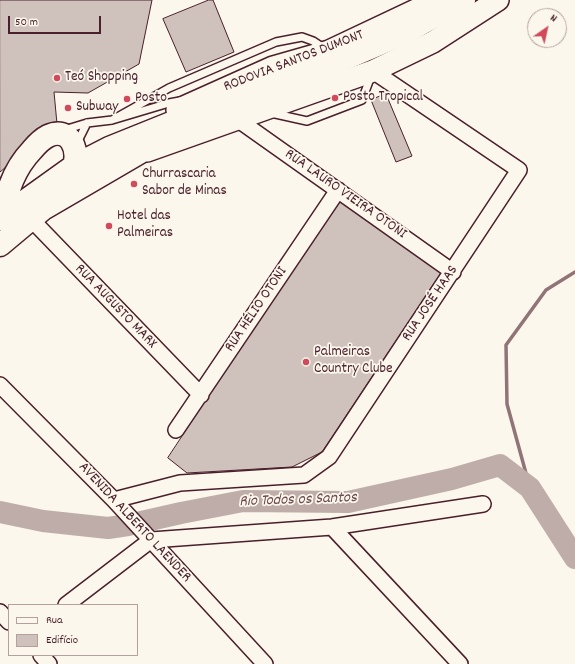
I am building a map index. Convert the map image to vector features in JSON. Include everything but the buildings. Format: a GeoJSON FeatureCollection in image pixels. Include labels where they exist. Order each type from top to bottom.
{"type":"FeatureCollection","features":[{"type":"Feature","properties":{"kind":"highway","name":"RODOVIA SANTOS DUMONT"},"geometry":{"type":"LineString","coordinates":[[2,210],[75,158],[109,148],[196,108],[326,67],[403,34],[464,0]]}},
{"type":"Feature","properties":{"kind":"highway","name":"RODOVIA SANTOS DUMONT"},"geometry":{"type":"LineString","coordinates":[[0,244],[36,214],[139,153],[196,108]]}},
{"type":"Feature","properties":{"kind":"highway"},"geometry":{"type":"LineString","coordinates":[[2,210],[13,176],[25,157],[40,141],[48,136],[56,133],[67,136],[72,140],[75,158],[67,181],[36,214]]}},
{"type":"Feature","properties":{"kind":"main road","name":"RODOVIA SANTOS DUMONT"},"geometry":{"type":"LineString","coordinates":[[196,108],[273,67],[329,51],[437,0]]}},
{"type":"Feature","properties":{"kind":"main road"},"geometry":{"type":"LineString","coordinates":[[139,153],[373,71],[433,42],[498,0]]}},
{"type":"Feature","properties":{"kind":"street","name":"RUA JOSÉ HAAS"},"geometry":{"type":"LineString","coordinates":[[114,500],[180,483],[304,475],[329,457],[453,272],[519,170],[373,71]]}},
{"type":"Feature","properties":{"kind":"street","name":"RUA LAURO VIEIRA OTONI"},"geometry":{"type":"LineString","coordinates":[[237,119],[453,272]]}},
{"type":"Feature","properties":{"kind":"street","name":"RUA HÉLIO OTONI"},"geometry":{"type":"LineString","coordinates":[[176,430],[338,190]]}},
{"type":"Feature","properties":{"kind":"street","name":"RUA AUGUSTO MARX"},"geometry":{"type":"LineString","coordinates":[[36,214],[200,395]]}},
{"type":"Feature","properties":{"kind":"street","name":"AVENIDA ALBERTO LAENDER"},"geometry":{"type":"LineString","coordinates":[[0,385],[114,500],[265,664]]}},
{"type":"Feature","properties":{"kind":"street"},"geometry":{"type":"LineString","coordinates":[[67,604],[149,537],[332,527],[483,504]]}},
{"type":"Feature","properties":{"kind":"street"},"geometry":{"type":"LineString","coordinates":[[332,527],[460,664]]}},
{"type":"Feature","properties":{"kind":"street"},"geometry":{"type":"LineString","coordinates":[[0,612],[8,621]]}},
{"type":"Feature","properties":{"kind":"street"},"geometry":{"type":"LineString","coordinates":[[42,656],[50,664]]}},
{"type":"Feature","properties":{"kind":"lane"},"geometry":{"type":"LineString","coordinates":[[112,120],[169,88],[276,42],[302,36],[329,51]]}},
{"type":"Feature","properties":{"kind":"lane"},"geometry":{"type":"LineString","coordinates":[[56,133],[86,124],[112,120],[169,102],[182,100],[196,108]]}},
{"type":"Feature","properties":{"kind":"lane"},"geometry":{"type":"LineString","coordinates":[[75,158],[86,124]]}},
{"type":"Feature","properties":{"kind":"lane"},"geometry":{"type":"LineString","coordinates":[[6,175],[25,157]]}},
{"type":"Feature","properties":{"kind":"waterway"},"geometry":{"type":"LineString","coordinates":[[530,488],[507,404],[506,345],[546,290],[575,272]]}},
{"type":"Feature","properties":{"kind":"waterway","name":"Rio Todos os Santos"},"geometry":{"type":"LineString","coordinates":[[0,512],[43,521],[108,528],[243,501],[348,502],[452,479],[500,465],[530,488],[575,558]]}},
{"type":"Feature","properties":{"kind":"place","name":"Teó Shopping"},"geometry":{"type":"Point","coordinates":[57,78]}},
{"type":"Feature","properties":{"kind":"place","name":"Posto Tropical"},"geometry":{"type":"Point","coordinates":[335,98]}},
{"type":"Feature","properties":{"kind":"place","name":"Posto"},"geometry":{"type":"Point","coordinates":[127,99]}},
{"type":"Feature","properties":{"kind":"place","name":"Subway"},"geometry":{"type":"Point","coordinates":[68,108]}},
{"type":"Feature","properties":{"kind":"place","name":"Churrascaria Sabor de Minas"},"geometry":{"type":"Point","coordinates":[134,184]}},
{"type":"Feature","properties":{"kind":"place","name":"Hotel das Palmeiras"},"geometry":{"type":"Point","coordinates":[109,226]}},
{"type":"Feature","properties":{"kind":"place","name":"Palmeiras Country Clube"},"geometry":{"type":"Point","coordinates":[306,362]}}]}
